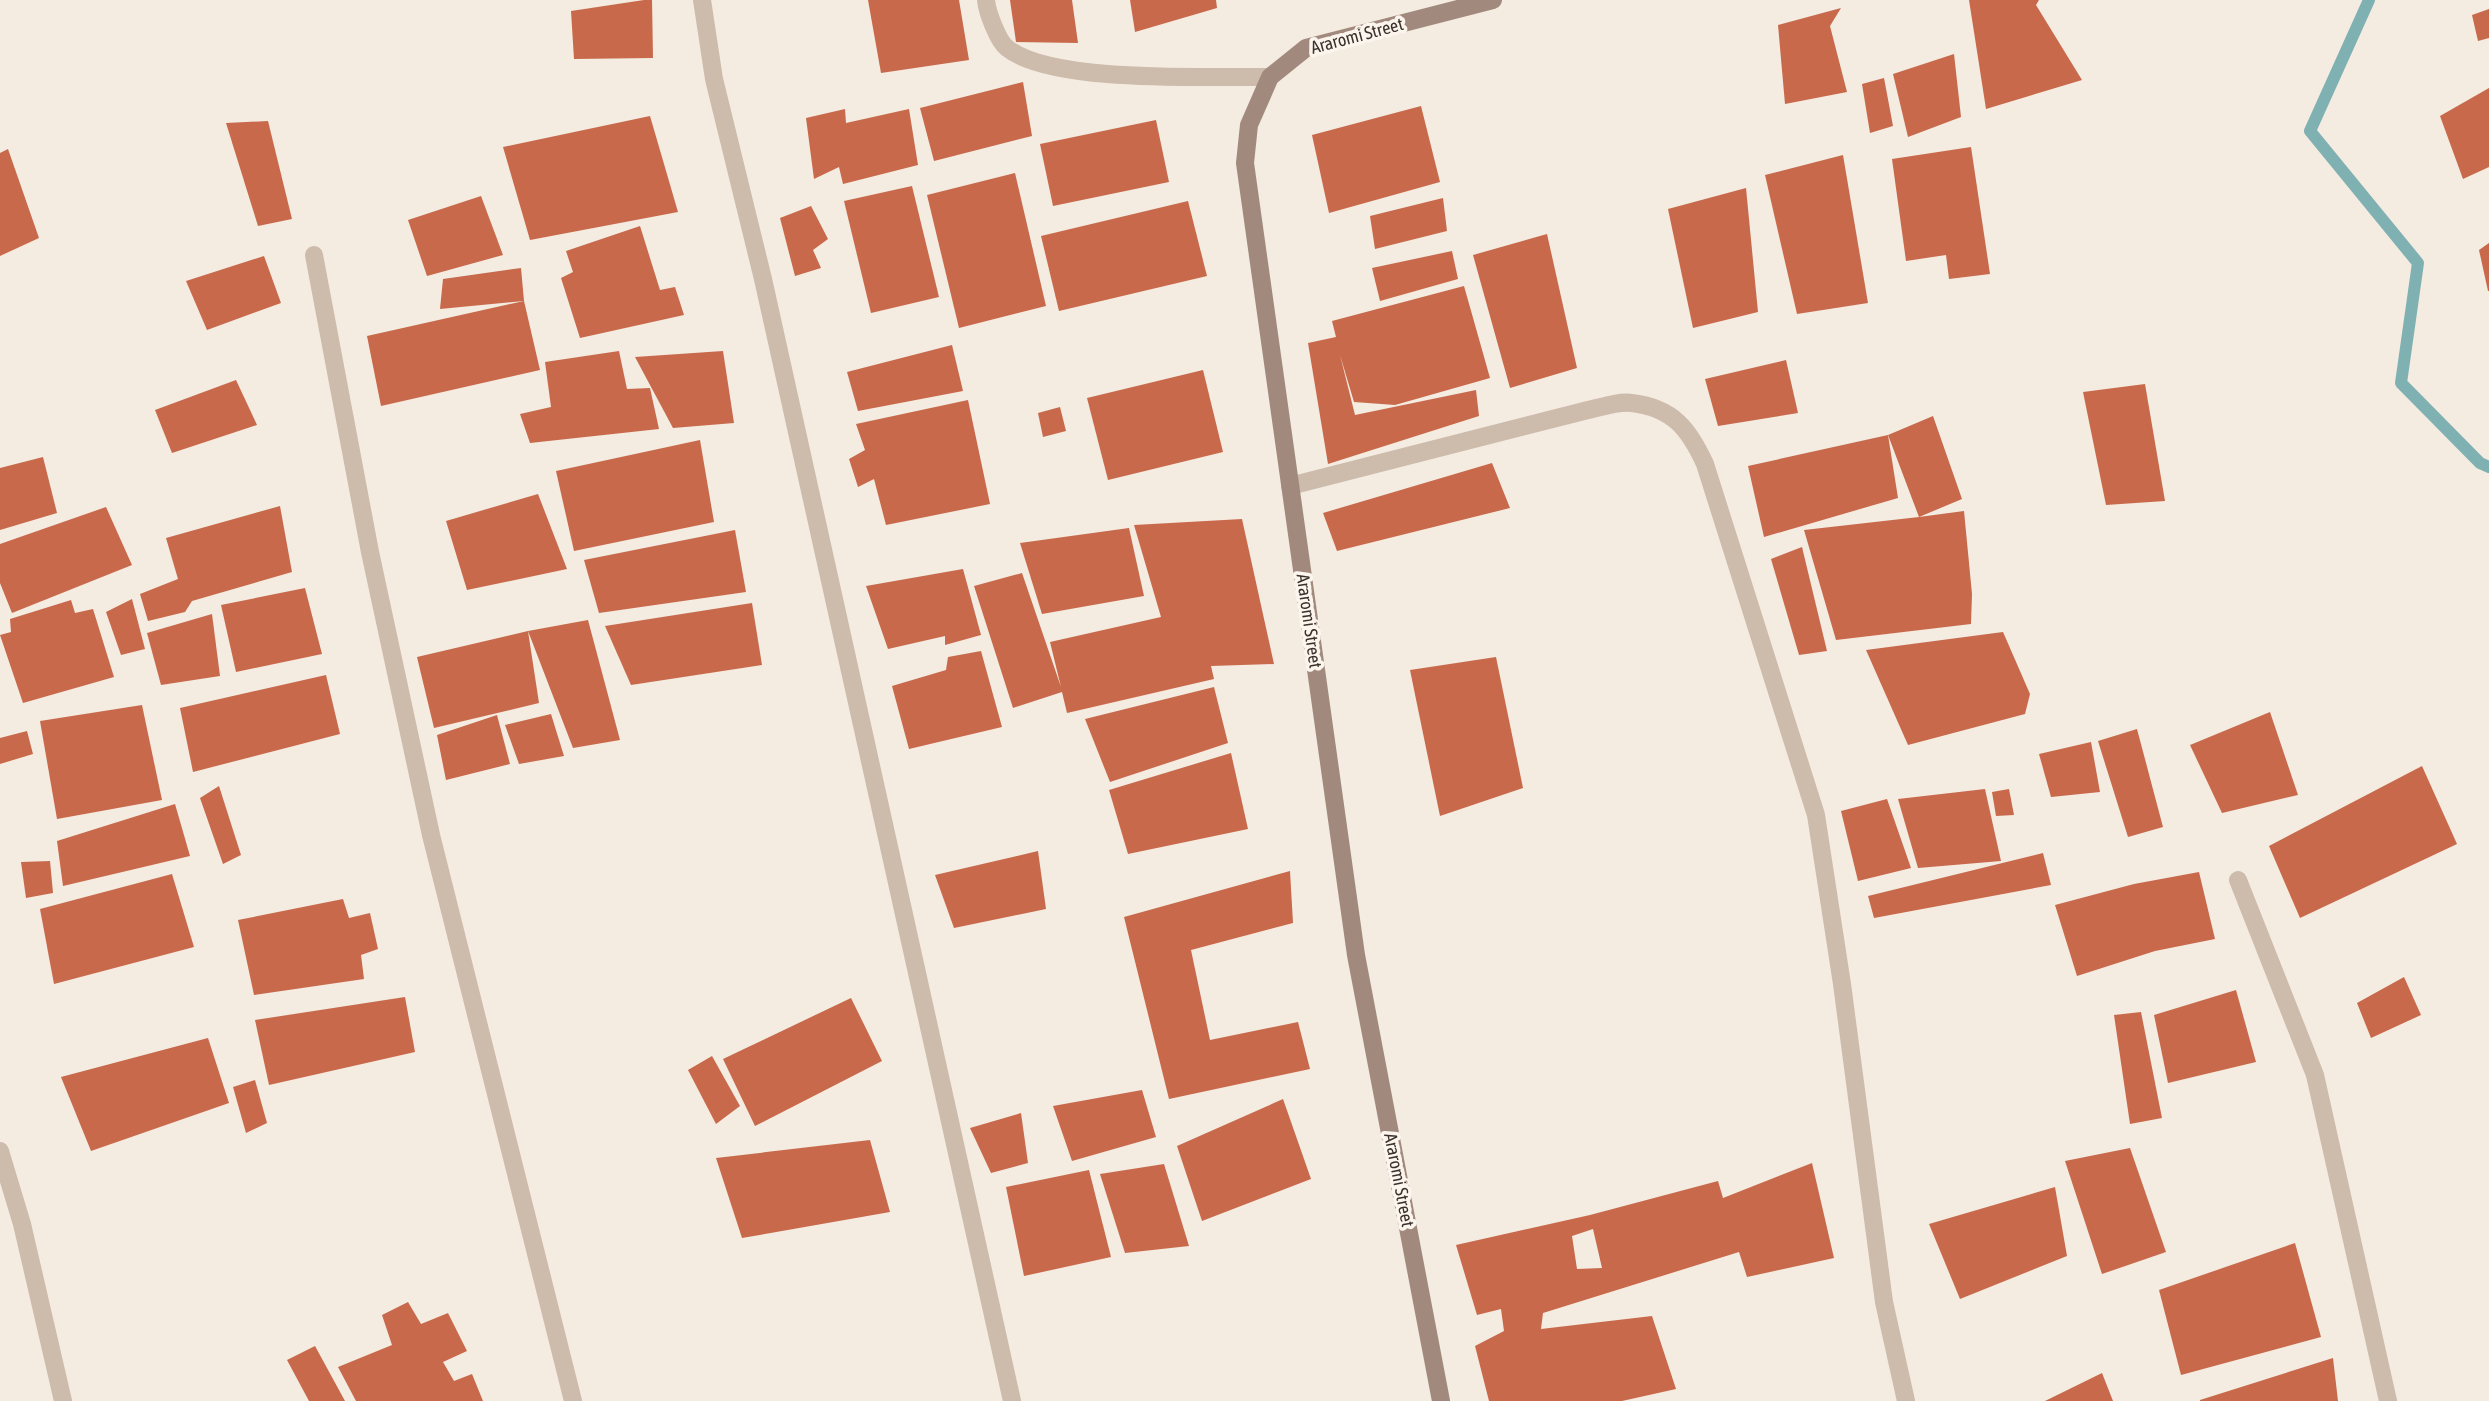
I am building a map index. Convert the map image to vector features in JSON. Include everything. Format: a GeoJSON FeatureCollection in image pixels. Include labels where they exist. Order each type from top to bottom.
{"type":"FeatureCollection","features":[{"type":"Feature","properties":{"kind":"street"},"geometry":{"type":"LineString","coordinates":[[702,0],[714,79],[763,279],[1012,1401]]}},
{"type":"Feature","properties":{"kind":"street"},"geometry":{"type":"LineString","coordinates":[[986,0],[987,10],[1004,46],[1026,60],[1097,74],[1270,77]]}},
{"type":"Feature","properties":{"kind":"street","name":"Araromi Street"},"geometry":{"type":"LineString","coordinates":[[1441,1401],[1356,955],[1245,163],[1249,125],[1270,77],[1306,48],[1493,0]]}},
{"type":"Feature","properties":{"kind":"street"},"geometry":{"type":"LineString","coordinates":[[314,255],[370,552],[431,835],[573,1401]]}},
{"type":"Feature","properties":{"kind":"street"},"geometry":{"type":"LineString","coordinates":[[1290,486],[1588,410],[1630,402],[1667,412],[1692,436],[1705,464],[1816,815],[1842,984],[1884,1302],[1906,1401]]}},
{"type":"Feature","properties":{"kind":"street"},"geometry":{"type":"LineString","coordinates":[[2238,880],[2315,1075],[2388,1401]]}},
{"type":"Feature","properties":{"kind":"street"},"geometry":{"type":"LineString","coordinates":[[0,1152],[22,1224],[63,1401]]}},
{"type":"Feature","properties":{"kind":"building"},"geometry":{"type":"Polygon","coordinates":[[[652,0],[653,58],[574,59],[571,11],[652,0]]]}},
{"type":"Feature","properties":{"kind":"building"},"geometry":{"type":"Polygon","coordinates":[[[868,0],[959,0],[969,60],[881,73],[868,0]]]}},
{"type":"Feature","properties":{"kind":"building"},"geometry":{"type":"Polygon","coordinates":[[[1010,0],[1072,0],[1078,43],[1016,42],[1010,0]]]}},
{"type":"Feature","properties":{"kind":"building"},"geometry":{"type":"Polygon","coordinates":[[[1130,0],[1216,0],[1217,8],[1135,32],[1130,0]]]}},
{"type":"Feature","properties":{"kind":"building"},"geometry":{"type":"Polygon","coordinates":[[[1969,0],[2039,0],[2036,5],[2082,80],[1986,109],[1969,0]]]}},
{"type":"Feature","properties":{"kind":"building"},"geometry":{"type":"Polygon","coordinates":[[[1841,8],[1830,26],[1847,92],[1785,104],[1778,25],[1841,8]]]}},
{"type":"Feature","properties":{"kind":"building"},"geometry":{"type":"Polygon","coordinates":[[[2489,9],[2489,38],[2478,41],[2472,15],[2489,9]]]}},
{"type":"Feature","properties":{"kind":"building"},"geometry":{"type":"Polygon","coordinates":[[[1954,54],[1961,117],[1908,137],[1893,74],[1954,54]]]}},
{"type":"Feature","properties":{"kind":"building"},"geometry":{"type":"Polygon","coordinates":[[[1884,78],[1893,126],[1870,133],[1862,84],[1884,78]]]}},
{"type":"Feature","properties":{"kind":"building"},"geometry":{"type":"Polygon","coordinates":[[[1023,82],[1032,136],[934,161],[920,108],[1023,82]]]}},
{"type":"Feature","properties":{"kind":"building"},"geometry":{"type":"Polygon","coordinates":[[[2489,88],[2489,167],[2463,179],[2440,116],[2489,88]]]}},
{"type":"Feature","properties":{"kind":"building"},"geometry":{"type":"Polygon","coordinates":[[[1421,106],[1440,182],[1329,213],[1312,135],[1421,106]]]}},
{"type":"Feature","properties":{"kind":"building"},"geometry":{"type":"Polygon","coordinates":[[[845,109],[846,123],[909,109],[918,165],[843,184],[839,167],[814,179],[806,118],[845,109]]]}},
{"type":"Feature","properties":{"kind":"building"},"geometry":{"type":"Polygon","coordinates":[[[650,116],[678,212],[530,240],[503,147],[650,116]]]}},
{"type":"Feature","properties":{"kind":"building"},"geometry":{"type":"Polygon","coordinates":[[[1156,120],[1169,182],[1053,206],[1040,144],[1156,120]]]}},
{"type":"Feature","properties":{"kind":"building"},"geometry":{"type":"Polygon","coordinates":[[[268,121],[292,219],[258,226],[226,123],[268,121]]]}},
{"type":"Feature","properties":{"kind":"building"},"geometry":{"type":"Polygon","coordinates":[[[1971,147],[1990,274],[1949,279],[1946,255],[1906,261],[1892,159],[1971,147]]]}},
{"type":"Feature","properties":{"kind":"building"},"geometry":{"type":"Polygon","coordinates":[[[8,149],[39,238],[0,256],[0,153],[8,149]]]}},
{"type":"Feature","properties":{"kind":"building"},"geometry":{"type":"Polygon","coordinates":[[[1843,155],[1868,303],[1797,314],[1765,175],[1843,155]]]}},
{"type":"Feature","properties":{"kind":"building"},"geometry":{"type":"Polygon","coordinates":[[[1015,173],[1046,306],[959,328],[927,195],[1015,173]]]}},
{"type":"Feature","properties":{"kind":"building"},"geometry":{"type":"Polygon","coordinates":[[[912,186],[939,297],[871,313],[844,201],[912,186]]]}},
{"type":"Feature","properties":{"kind":"building"},"geometry":{"type":"Polygon","coordinates":[[[1746,188],[1758,312],[1693,328],[1668,209],[1746,188]]]}},
{"type":"Feature","properties":{"kind":"building"},"geometry":{"type":"Polygon","coordinates":[[[481,196],[503,255],[427,276],[408,220],[481,196]]]}},
{"type":"Feature","properties":{"kind":"building"},"geometry":{"type":"Polygon","coordinates":[[[1443,198],[1447,231],[1375,249],[1370,216],[1443,198]]]}},
{"type":"Feature","properties":{"kind":"building"},"geometry":{"type":"Polygon","coordinates":[[[1188,201],[1207,276],[1059,311],[1041,236],[1188,201]]]}},
{"type":"Feature","properties":{"kind":"building"},"geometry":{"type":"Polygon","coordinates":[[[811,206],[828,239],[813,250],[821,268],[795,276],[780,218],[811,206]]]}},
{"type":"Feature","properties":{"kind":"building"},"geometry":{"type":"Polygon","coordinates":[[[640,226],[660,290],[675,287],[684,315],[580,338],[561,278],[573,272],[566,251],[640,226]]]}},
{"type":"Feature","properties":{"kind":"building"},"geometry":{"type":"Polygon","coordinates":[[[1547,234],[1577,368],[1510,388],[1473,255],[1547,234]]]}},
{"type":"Feature","properties":{"kind":"building"},"geometry":{"type":"Polygon","coordinates":[[[2489,243],[2489,291],[2488,291],[2479,250],[2489,243]]]}},
{"type":"Feature","properties":{"kind":"building"},"geometry":{"type":"Polygon","coordinates":[[[1452,251],[1458,279],[1380,301],[1372,268],[1452,251]]]}},
{"type":"Feature","properties":{"kind":"building"},"geometry":{"type":"Polygon","coordinates":[[[264,256],[281,303],[207,330],[186,281],[264,256]]]}},
{"type":"Feature","properties":{"kind":"building"},"geometry":{"type":"Polygon","coordinates":[[[521,268],[524,301],[440,309],[443,279],[521,268]]]}},
{"type":"Feature","properties":{"kind":"building"},"geometry":{"type":"Polygon","coordinates":[[[1464,286],[1490,378],[1395,405],[1354,402],[1340,355],[1355,415],[1476,390],[1479,416],[1328,464],[1308,343],[1336,337],[1332,321],[1464,286]]]}},
{"type":"Feature","properties":{"kind":"building"},"geometry":{"type":"Polygon","coordinates":[[[524,301],[540,370],[381,406],[367,336],[524,301]]]}},
{"type":"Feature","properties":{"kind":"building"},"geometry":{"type":"Polygon","coordinates":[[[952,345],[963,391],[858,411],[847,372],[952,345]]]}},
{"type":"Feature","properties":{"kind":"building"},"geometry":{"type":"Polygon","coordinates":[[[619,351],[627,389],[650,388],[659,429],[530,443],[520,414],[551,407],[545,362],[619,351]]]}},
{"type":"Feature","properties":{"kind":"building"},"geometry":{"type":"Polygon","coordinates":[[[723,351],[734,423],[673,428],[635,357],[723,351]]]}},
{"type":"Feature","properties":{"kind":"building"},"geometry":{"type":"Polygon","coordinates":[[[1786,360],[1798,413],[1718,426],[1705,379],[1786,360]]]}},
{"type":"Feature","properties":{"kind":"building"},"geometry":{"type":"Polygon","coordinates":[[[1203,370],[1223,452],[1108,480],[1087,398],[1203,370]]]}},
{"type":"Feature","properties":{"kind":"building"},"geometry":{"type":"Polygon","coordinates":[[[236,380],[257,425],[172,453],[155,410],[236,380]]]}},
{"type":"Feature","properties":{"kind":"building"},"geometry":{"type":"Polygon","coordinates":[[[2145,384],[2165,501],[2106,505],[2083,392],[2145,384]]]}},
{"type":"Feature","properties":{"kind":"building"},"geometry":{"type":"Polygon","coordinates":[[[968,400],[990,504],[886,525],[874,479],[858,487],[849,459],[865,450],[856,424],[968,400]]]}},
{"type":"Feature","properties":{"kind":"building"},"geometry":{"type":"Polygon","coordinates":[[[1060,407],[1066,431],[1043,437],[1038,413],[1060,407]]]}},
{"type":"Feature","properties":{"kind":"building"},"geometry":{"type":"Polygon","coordinates":[[[1933,416],[1962,499],[1919,517],[1888,435],[1933,416]]]}},
{"type":"Feature","properties":{"kind":"building"},"geometry":{"type":"Polygon","coordinates":[[[1888,435],[1898,498],[1764,537],[1748,466],[1888,435]]]}},
{"type":"Feature","properties":{"kind":"building"},"geometry":{"type":"Polygon","coordinates":[[[700,440],[714,522],[574,551],[556,471],[700,440]]]}},
{"type":"Feature","properties":{"kind":"building"},"geometry":{"type":"Polygon","coordinates":[[[43,457],[57,513],[0,530],[0,468],[43,457]]]}},
{"type":"Feature","properties":{"kind":"building"},"geometry":{"type":"Polygon","coordinates":[[[1492,463],[1510,508],[1337,551],[1323,513],[1492,463]]]}},
{"type":"Feature","properties":{"kind":"building"},"geometry":{"type":"Polygon","coordinates":[[[538,494],[567,569],[467,590],[446,521],[538,494]]]}},
{"type":"Feature","properties":{"kind":"building"},"geometry":{"type":"Polygon","coordinates":[[[280,506],[292,572],[192,601],[185,612],[148,621],[140,594],[178,579],[166,538],[280,506]]]}},
{"type":"Feature","properties":{"kind":"building"},"geometry":{"type":"Polygon","coordinates":[[[106,507],[132,565],[12,613],[0,583],[0,544],[106,507]]]}},
{"type":"Feature","properties":{"kind":"building"},"geometry":{"type":"Polygon","coordinates":[[[1964,511],[1972,594],[1971,624],[1836,640],[1804,530],[1964,511]]]}},
{"type":"Feature","properties":{"kind":"building"},"geometry":{"type":"Polygon","coordinates":[[[1242,519],[1274,664],[1211,666],[1214,679],[1067,713],[1062,692],[1013,708],[974,586],[1022,573],[1061,687],[1050,642],[1161,617],[1134,525],[1242,519]]]}},
{"type":"Feature","properties":{"kind":"building"},"geometry":{"type":"Polygon","coordinates":[[[1129,528],[1144,596],[1042,614],[1020,543],[1129,528]]]}},
{"type":"Feature","properties":{"kind":"building"},"geometry":{"type":"Polygon","coordinates":[[[735,530],[746,592],[599,613],[584,560],[735,530]]]}},
{"type":"Feature","properties":{"kind":"building"},"geometry":{"type":"Polygon","coordinates":[[[1802,547],[1827,651],[1799,655],[1771,559],[1802,547]]]}},
{"type":"Feature","properties":{"kind":"building"},"geometry":{"type":"Polygon","coordinates":[[[963,569],[981,635],[945,645],[945,636],[888,649],[866,586],[963,569]]]}},
{"type":"Feature","properties":{"kind":"building"},"geometry":{"type":"Polygon","coordinates":[[[305,588],[322,654],[236,672],[221,605],[305,588]]]}},
{"type":"Feature","properties":{"kind":"building"},"geometry":{"type":"Polygon","coordinates":[[[132,599],[145,649],[121,655],[106,612],[132,599]]]}},
{"type":"Feature","properties":{"kind":"building"},"geometry":{"type":"Polygon","coordinates":[[[71,600],[75,613],[93,609],[114,677],[23,703],[0,635],[11,632],[10,619],[71,600]]]}},
{"type":"Feature","properties":{"kind":"building"},"geometry":{"type":"Polygon","coordinates":[[[752,603],[762,665],[631,685],[605,626],[752,603]]]}},
{"type":"Feature","properties":{"kind":"building"},"geometry":{"type":"Polygon","coordinates":[[[212,614],[220,676],[161,685],[147,633],[212,614]]]}},
{"type":"Feature","properties":{"kind":"building"},"geometry":{"type":"Polygon","coordinates":[[[588,620],[620,740],[573,748],[528,631],[588,620]]]}},
{"type":"Feature","properties":{"kind":"building"},"geometry":{"type":"Polygon","coordinates":[[[528,631],[539,703],[434,728],[417,657],[528,631]]]}},
{"type":"Feature","properties":{"kind":"building"},"geometry":{"type":"Polygon","coordinates":[[[2003,632],[2030,694],[2025,714],[1908,745],[1866,650],[2003,632]]]}},
{"type":"Feature","properties":{"kind":"building"},"geometry":{"type":"Polygon","coordinates":[[[981,651],[1002,727],[909,749],[892,686],[946,670],[948,657],[981,651]]]}},
{"type":"Feature","properties":{"kind":"building"},"geometry":{"type":"Polygon","coordinates":[[[1496,657],[1523,788],[1440,816],[1410,670],[1496,657]]]}},
{"type":"Feature","properties":{"kind":"building"},"geometry":{"type":"Polygon","coordinates":[[[326,675],[340,734],[193,772],[180,708],[326,675]]]}},
{"type":"Feature","properties":{"kind":"building"},"geometry":{"type":"Polygon","coordinates":[[[1214,687],[1228,743],[1110,782],[1085,719],[1214,687]]]}},
{"type":"Feature","properties":{"kind":"building"},"geometry":{"type":"Polygon","coordinates":[[[142,705],[162,800],[57,819],[40,721],[142,705]]]}},
{"type":"Feature","properties":{"kind":"building"},"geometry":{"type":"Polygon","coordinates":[[[2270,712],[2298,795],[2222,813],[2190,745],[2270,712]]]}},
{"type":"Feature","properties":{"kind":"building"},"geometry":{"type":"Polygon","coordinates":[[[551,714],[564,756],[519,764],[505,725],[551,714]]]}},
{"type":"Feature","properties":{"kind":"building"},"geometry":{"type":"Polygon","coordinates":[[[497,715],[510,764],[446,780],[437,735],[497,715]]]}},
{"type":"Feature","properties":{"kind":"building"},"geometry":{"type":"Polygon","coordinates":[[[2137,729],[2163,827],[2128,837],[2098,741],[2137,729]]]}},
{"type":"Feature","properties":{"kind":"building"},"geometry":{"type":"Polygon","coordinates":[[[27,731],[33,754],[0,764],[0,738],[27,731]]]}},
{"type":"Feature","properties":{"kind":"building"},"geometry":{"type":"Polygon","coordinates":[[[2091,742],[2100,792],[2051,797],[2039,754],[2091,742]]]}},
{"type":"Feature","properties":{"kind":"building"},"geometry":{"type":"Polygon","coordinates":[[[1231,753],[1248,829],[1128,854],[1109,790],[1231,753]]]}},
{"type":"Feature","properties":{"kind":"building"},"geometry":{"type":"Polygon","coordinates":[[[2422,766],[2457,844],[2300,918],[2269,846],[2422,766]]]}},
{"type":"Feature","properties":{"kind":"building"},"geometry":{"type":"Polygon","coordinates":[[[219,786],[241,855],[223,864],[200,798],[219,786]]]}},
{"type":"Feature","properties":{"kind":"building"},"geometry":{"type":"Polygon","coordinates":[[[1985,789],[2001,861],[1918,868],[1898,799],[1985,789]]]}},
{"type":"Feature","properties":{"kind":"building"},"geometry":{"type":"Polygon","coordinates":[[[2009,789],[2014,815],[1996,816],[1992,792],[2009,789]]]}},
{"type":"Feature","properties":{"kind":"building"},"geometry":{"type":"Polygon","coordinates":[[[1887,799],[1911,868],[1858,881],[1841,811],[1887,799]]]}},
{"type":"Feature","properties":{"kind":"building"},"geometry":{"type":"Polygon","coordinates":[[[175,804],[190,856],[63,886],[57,841],[175,804]]]}},
{"type":"Feature","properties":{"kind":"building"},"geometry":{"type":"Polygon","coordinates":[[[1038,851],[1046,909],[954,928],[935,875],[1038,851]]]}},
{"type":"Feature","properties":{"kind":"building"},"geometry":{"type":"Polygon","coordinates":[[[2043,853],[2051,885],[1874,918],[1868,896],[2043,853]]]}},
{"type":"Feature","properties":{"kind":"building"},"geometry":{"type":"Polygon","coordinates":[[[50,861],[53,893],[26,898],[21,862],[50,861]]]}},
{"type":"Feature","properties":{"kind":"building"},"geometry":{"type":"Polygon","coordinates":[[[1290,871],[1293,923],[1191,950],[1210,1040],[1298,1022],[1310,1069],[1169,1099],[1124,917],[1290,871]]]}},
{"type":"Feature","properties":{"kind":"building"},"geometry":{"type":"Polygon","coordinates":[[[2199,872],[2215,939],[2155,951],[2077,976],[2055,905],[2134,884],[2199,872]]]}},
{"type":"Feature","properties":{"kind":"building"},"geometry":{"type":"Polygon","coordinates":[[[172,874],[194,947],[54,984],[40,909],[172,874]]]}},
{"type":"Feature","properties":{"kind":"building"},"geometry":{"type":"Polygon","coordinates":[[[343,899],[349,918],[370,913],[378,949],[361,955],[364,979],[254,995],[238,920],[343,899]]]}},
{"type":"Feature","properties":{"kind":"building"},"geometry":{"type":"Polygon","coordinates":[[[2404,977],[2421,1015],[2371,1038],[2357,1003],[2404,977]]]}},
{"type":"Feature","properties":{"kind":"building"},"geometry":{"type":"Polygon","coordinates":[[[2236,990],[2256,1062],[2168,1083],[2154,1015],[2236,990]]]}},
{"type":"Feature","properties":{"kind":"building"},"geometry":{"type":"Polygon","coordinates":[[[405,997],[415,1052],[269,1085],[255,1020],[405,997]]]}},
{"type":"Feature","properties":{"kind":"building"},"geometry":{"type":"Polygon","coordinates":[[[851,998],[882,1061],[755,1126],[723,1059],[851,998]]]}},
{"type":"Feature","properties":{"kind":"building"},"geometry":{"type":"Polygon","coordinates":[[[2141,1012],[2162,1118],[2130,1124],[2114,1015],[2141,1012]]]}},
{"type":"Feature","properties":{"kind":"building"},"geometry":{"type":"Polygon","coordinates":[[[208,1038],[229,1103],[91,1151],[61,1077],[208,1038]]]}},
{"type":"Feature","properties":{"kind":"building"},"geometry":{"type":"Polygon","coordinates":[[[712,1056],[740,1106],[716,1124],[688,1070],[712,1056]]]}},
{"type":"Feature","properties":{"kind":"building"},"geometry":{"type":"Polygon","coordinates":[[[255,1080],[267,1123],[246,1133],[233,1087],[255,1080]]]}},
{"type":"Feature","properties":{"kind":"building"},"geometry":{"type":"Polygon","coordinates":[[[1142,1090],[1156,1137],[1072,1161],[1053,1106],[1142,1090]]]}},
{"type":"Feature","properties":{"kind":"building"},"geometry":{"type":"Polygon","coordinates":[[[1283,1099],[1311,1179],[1202,1221],[1177,1146],[1283,1099]]]}},
{"type":"Feature","properties":{"kind":"building"},"geometry":{"type":"Polygon","coordinates":[[[1021,1113],[1028,1163],[991,1173],[970,1128],[1021,1113]]]}},
{"type":"Feature","properties":{"kind":"building"},"geometry":{"type":"Polygon","coordinates":[[[870,1140],[890,1212],[742,1238],[716,1158],[870,1140]]]}},
{"type":"Feature","properties":{"kind":"building"},"geometry":{"type":"Polygon","coordinates":[[[2130,1148],[2166,1252],[2102,1274],[2065,1161],[2130,1148]]]}},
{"type":"Feature","properties":{"kind":"building"},"geometry":{"type":"Polygon","coordinates":[[[1812,1163],[1834,1258],[1747,1277],[1739,1252],[1543,1313],[1541,1329],[1652,1316],[1676,1389],[1622,1401],[1489,1401],[1475,1346],[1504,1331],[1501,1309],[1477,1315],[1456,1245],[1590,1215],[1718,1181],[1723,1198],[1812,1163]],[[1593,1229],[1572,1236],[1577,1269],[1602,1268],[1593,1229]]]}},
{"type":"Feature","properties":{"kind":"building"},"geometry":{"type":"Polygon","coordinates":[[[1164,1164],[1189,1246],[1125,1253],[1100,1174],[1164,1164]]]}},
{"type":"Feature","properties":{"kind":"building"},"geometry":{"type":"Polygon","coordinates":[[[1089,1170],[1111,1257],[1024,1276],[1006,1187],[1089,1170]]]}},
{"type":"Feature","properties":{"kind":"building"},"geometry":{"type":"Polygon","coordinates":[[[2055,1187],[2067,1256],[1960,1299],[1929,1224],[2055,1187]]]}},
{"type":"Feature","properties":{"kind":"building"},"geometry":{"type":"Polygon","coordinates":[[[2295,1243],[2321,1337],[2181,1375],[2159,1290],[2295,1243]]]}},
{"type":"Feature","properties":{"kind":"building"},"geometry":{"type":"Polygon","coordinates":[[[408,1302],[421,1324],[448,1313],[467,1351],[443,1362],[454,1381],[472,1374],[483,1401],[356,1401],[338,1367],[392,1345],[382,1315],[408,1302]]]}},
{"type":"Feature","properties":{"kind":"building"},"geometry":{"type":"Polygon","coordinates":[[[315,1346],[345,1401],[309,1401],[287,1360],[315,1346]]]}},
{"type":"Feature","properties":{"kind":"building"},"geometry":{"type":"Polygon","coordinates":[[[2333,1358],[2338,1401],[2200,1401],[2200,1400],[2333,1358]]]}},
{"type":"Feature","properties":{"kind":"building"},"geometry":{"type":"Polygon","coordinates":[[[2102,1373],[2113,1401],[2045,1401],[2102,1373]]]}},
{"type":"Feature","properties":{"kind":"waterway"},"geometry":{"type":"LineString","coordinates":[[2369,0],[2310,131],[2418,263],[2401,383],[2480,463],[2489,467]]}}]}
